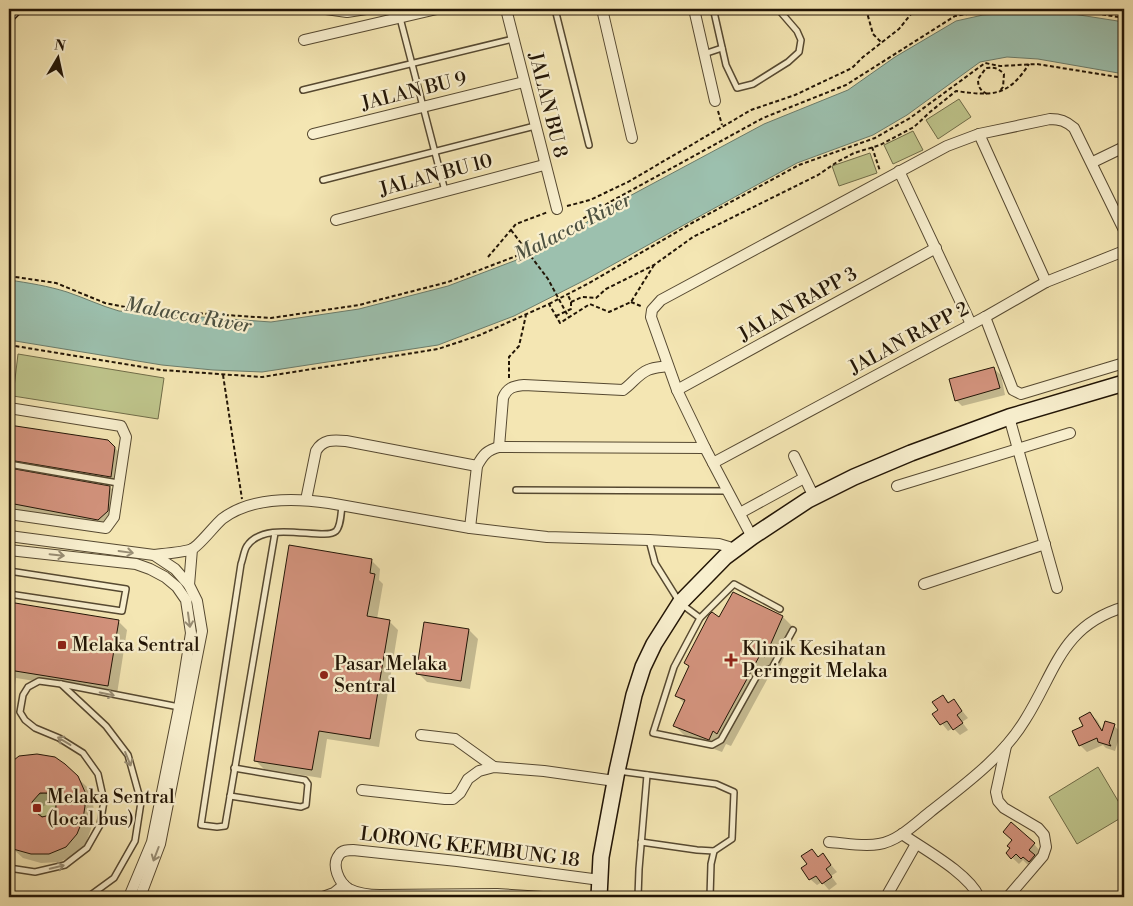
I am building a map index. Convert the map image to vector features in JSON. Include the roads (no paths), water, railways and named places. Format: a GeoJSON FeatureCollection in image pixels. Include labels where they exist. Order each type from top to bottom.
{"type":"FeatureCollection","features":[{"type":"Feature","properties":{"kind":"street"},"geometry":{"type":"LineString","coordinates":[[9,13],[12,9]]}},
{"type":"Feature","properties":{"kind":"street"},"geometry":{"type":"LineString","coordinates":[[326,9],[347,12],[366,9]]}},
{"type":"Feature","properties":{"kind":"street"},"geometry":{"type":"LineString","coordinates":[[304,40],[437,9]]}},
{"type":"Feature","properties":{"kind":"street","name":"JALAN BU 8"},"geometry":{"type":"LineString","coordinates":[[506,9],[544,165],[557,209]]}},
{"type":"Feature","properties":{"kind":"street"},"geometry":{"type":"LineString","coordinates":[[602,9],[632,138]]}},
{"type":"Feature","properties":{"kind":"street"},"geometry":{"type":"LineString","coordinates":[[694,9],[715,101]]}},
{"type":"Feature","properties":{"kind":"street","name":"JALAN BU 9"},"geometry":{"type":"LineString","coordinates":[[313,134],[524,82]]}},
{"type":"Feature","properties":{"kind":"street"},"geometry":{"type":"LineString","coordinates":[[752,537],[677,390],[651,317],[652,310],[661,300],[947,146],[979,134],[1050,119],[1059,119],[1067,122],[1074,128],[1093,162],[1124,230]]}},
{"type":"Feature","properties":{"kind":"street"},"geometry":{"type":"LineString","coordinates":[[979,134],[1046,282]]}},
{"type":"Feature","properties":{"kind":"street"},"geometry":{"type":"LineString","coordinates":[[1093,162],[1124,147]]}},
{"type":"Feature","properties":{"kind":"street","name":"JALAN BU 10"},"geometry":{"type":"LineString","coordinates":[[336,220],[544,165]]}},
{"type":"Feature","properties":{"kind":"street"},"geometry":{"type":"LineString","coordinates":[[899,172],[971,324]]}},
{"type":"Feature","properties":{"kind":"street","name":"JALAN RAPP 3"},"geometry":{"type":"LineString","coordinates":[[677,390],[936,248]]}},
{"type":"Feature","properties":{"kind":"street","name":"JALAN RAPP 2"},"geometry":{"type":"LineString","coordinates":[[713,462],[985,317],[1046,282],[1124,251]]}},
{"type":"Feature","properties":{"kind":"street"},"geometry":{"type":"LineString","coordinates":[[985,317],[1013,390],[1016,393],[1022,394],[1124,363]]}},
{"type":"Feature","properties":{"kind":"street"},"geometry":{"type":"LineString","coordinates":[[499,447],[502,398],[509,388],[524,385],[622,390],[631,385],[649,369],[668,366]]}},
{"type":"Feature","properties":{"kind":"street"},"geometry":{"type":"LineString","coordinates":[[599,897],[601,857],[616,776],[634,695],[644,667],[654,644],[680,603],[725,557],[814,497],[854,477],[911,453],[1009,417],[1124,383]]}},
{"type":"Feature","properties":{"kind":"street"},"geometry":{"type":"LineString","coordinates":[[9,408],[121,426],[126,437],[114,517],[106,528],[9,514]]}},
{"type":"Feature","properties":{"kind":"street"},"geometry":{"type":"LineString","coordinates":[[1009,417],[1057,588]]}},
{"type":"Feature","properties":{"kind":"street"},"geometry":{"type":"LineString","coordinates":[[897,486],[1070,433]]}},
{"type":"Feature","properties":{"kind":"street"},"geometry":{"type":"LineString","coordinates":[[306,500],[316,451],[319,445],[325,441],[346,441],[478,466]]}},
{"type":"Feature","properties":{"kind":"street"},"geometry":{"type":"LineString","coordinates":[[470,528],[478,466],[482,456],[488,450],[499,447],[705,448]]}},
{"type":"Feature","properties":{"kind":"street"},"geometry":{"type":"LineString","coordinates":[[794,456],[814,497]]}},
{"type":"Feature","properties":{"kind":"street"},"geometry":{"type":"LineString","coordinates":[[740,514],[804,478]]}},
{"type":"Feature","properties":{"kind":"street"},"geometry":{"type":"LineString","coordinates":[[9,536],[154,556],[192,549],[224,518],[243,508],[270,502],[306,500],[470,528],[547,537],[649,540],[725,545],[733,551]]}},
{"type":"Feature","properties":{"kind":"street"},"geometry":{"type":"LineString","coordinates":[[924,584],[1045,544]]}},
{"type":"Feature","properties":{"kind":"street"},"geometry":{"type":"LineString","coordinates":[[189,585],[192,549]]}},
{"type":"Feature","properties":{"kind":"street"},"geometry":{"type":"LineString","coordinates":[[10,550],[136,564],[150,569],[165,578],[177,587],[186,600],[191,633],[179,708],[152,842],[129,897]]}},
{"type":"Feature","properties":{"kind":"street"},"geometry":{"type":"LineString","coordinates":[[140,897],[160,844],[202,631],[197,601],[189,585],[175,569],[154,556]]}},
{"type":"Feature","properties":{"kind":"street"},"geometry":{"type":"LineString","coordinates":[[829,842],[880,844],[902,834],[980,772],[1006,745],[1025,721],[1062,652],[1076,635],[1093,621],[1124,608]]}},
{"type":"Feature","properties":{"kind":"street"},"geometry":{"type":"LineString","coordinates":[[421,736],[455,739],[494,767]]}},
{"type":"Feature","properties":{"kind":"street"},"geometry":{"type":"LineString","coordinates":[[1006,745],[996,792],[998,801],[1004,808],[1038,828],[1044,836],[1046,847],[1043,856],[1008,897]]}},
{"type":"Feature","properties":{"kind":"street"},"geometry":{"type":"LineString","coordinates":[[362,790],[453,799],[460,793],[468,779],[479,772],[494,767],[616,776]]}},
{"type":"Feature","properties":{"kind":"street"},"geometry":{"type":"LineString","coordinates":[[902,834],[960,874],[969,882],[979,897]]}},
{"type":"Feature","properties":{"kind":"street"},"geometry":{"type":"LineString","coordinates":[[886,897],[916,844]]}},
{"type":"Feature","properties":{"kind":"street","name":"LORONG KEEMBUNG 18"},"geometry":{"type":"LineString","coordinates":[[344,885],[338,877],[336,860],[339,854],[353,850],[456,860],[600,880]]}},
{"type":"Feature","properties":{"kind":"street"},"geometry":{"type":"LineString","coordinates":[[323,897],[334,895],[344,885],[351,890],[363,894],[464,896],[497,894],[544,897]]}},
{"type":"Feature","properties":{"kind":"lane"},"geometry":{"type":"LineString","coordinates":[[555,9],[590,145]]}},
{"type":"Feature","properties":{"kind":"lane"},"geometry":{"type":"LineString","coordinates":[[715,9],[714,12],[726,65],[737,88],[753,84],[788,62],[798,52],[801,40],[797,31],[778,9]]}},
{"type":"Feature","properties":{"kind":"lane"},"geometry":{"type":"LineString","coordinates":[[400,18],[445,191]]}},
{"type":"Feature","properties":{"kind":"lane"},"geometry":{"type":"LineString","coordinates":[[303,90],[514,40]]}},
{"type":"Feature","properties":{"kind":"lane"},"geometry":{"type":"LineString","coordinates":[[704,54],[722,48]]}},
{"type":"Feature","properties":{"kind":"lane"},"geometry":{"type":"LineString","coordinates":[[324,180],[535,126]]}},
{"type":"Feature","properties":{"kind":"lane"},"geometry":{"type":"LineString","coordinates":[[9,464],[118,483]]}},
{"type":"Feature","properties":{"kind":"lane"},"geometry":{"type":"LineString","coordinates":[[516,490],[728,492]]}},
{"type":"Feature","properties":{"kind":"lane"},"geometry":{"type":"LineString","coordinates":[[275,533],[225,826],[217,828],[201,825],[241,564],[246,546],[258,537],[275,533],[288,531],[332,534],[339,525],[342,505]]}},
{"type":"Feature","properties":{"kind":"lane"},"geometry":{"type":"LineString","coordinates":[[649,540],[655,563],[680,603],[700,618]]}},
{"type":"Feature","properties":{"kind":"lane"},"geometry":{"type":"LineString","coordinates":[[9,566],[10,550]]}},
{"type":"Feature","properties":{"kind":"lane"},"geometry":{"type":"LineString","coordinates":[[9,571],[126,589],[122,611],[9,594]]}},
{"type":"Feature","properties":{"kind":"lane"},"geometry":{"type":"LineString","coordinates":[[780,609],[734,584],[700,618],[674,667],[653,733],[712,745],[720,740],[759,672],[772,668],[793,630]]}},
{"type":"Feature","properties":{"kind":"lane"},"geometry":{"type":"LineString","coordinates":[[9,868],[35,872],[66,865],[87,848],[100,825],[104,801],[98,774],[83,753],[59,738],[35,728],[25,720],[20,712],[23,696],[28,687],[39,681],[61,684],[179,708]]}},
{"type":"Feature","properties":{"kind":"lane"},"geometry":{"type":"LineString","coordinates":[[61,684],[106,726],[128,755],[141,802],[135,841],[114,878],[88,897]]}},
{"type":"Feature","properties":{"kind":"lane"},"geometry":{"type":"LineString","coordinates":[[230,796],[301,807],[306,805],[308,784],[304,780],[234,768]]}},
{"type":"Feature","properties":{"kind":"lane"},"geometry":{"type":"LineString","coordinates":[[616,776],[647,775],[716,784],[734,792],[732,839],[714,851],[641,842]]}},
{"type":"Feature","properties":{"kind":"lane"},"geometry":{"type":"LineString","coordinates":[[638,897],[647,775]]}},
{"type":"Feature","properties":{"kind":"lane"},"geometry":{"type":"LineString","coordinates":[[710,897],[711,864],[714,851]]}},
{"type":"Feature","properties":{"kind":"water","name":"Malacca River"},"geometry":{"type":"Polygon","coordinates":[[[1035,12],[1073,14],[1124,22],[1124,74],[1038,59],[1007,57],[980,62],[907,115],[873,135],[797,163],[587,279],[514,316],[438,345],[262,372],[162,365],[9,340],[9,280],[60,290],[119,311],[271,322],[359,309],[448,286],[535,253],[611,206],[764,124],[848,90],[895,57],[956,21],[983,15],[1035,12]]]}},
{"type":"Feature","properties":{"kind":"place","name":"Melaka Sentral"},"geometry":{"type":"Point","coordinates":[62,645]}},
{"type":"Feature","properties":{"kind":"place","name":"Klinik Kesihatan Peringgit Melaka"},"geometry":{"type":"Point","coordinates":[731,660]}},
{"type":"Feature","properties":{"kind":"place","name":"Pasar Melaka Sentral"},"geometry":{"type":"Point","coordinates":[324,675]}},
{"type":"Feature","properties":{"kind":"place","name":"Melaka Sentral (local bus)"},"geometry":{"type":"Point","coordinates":[37,808]}}]}
